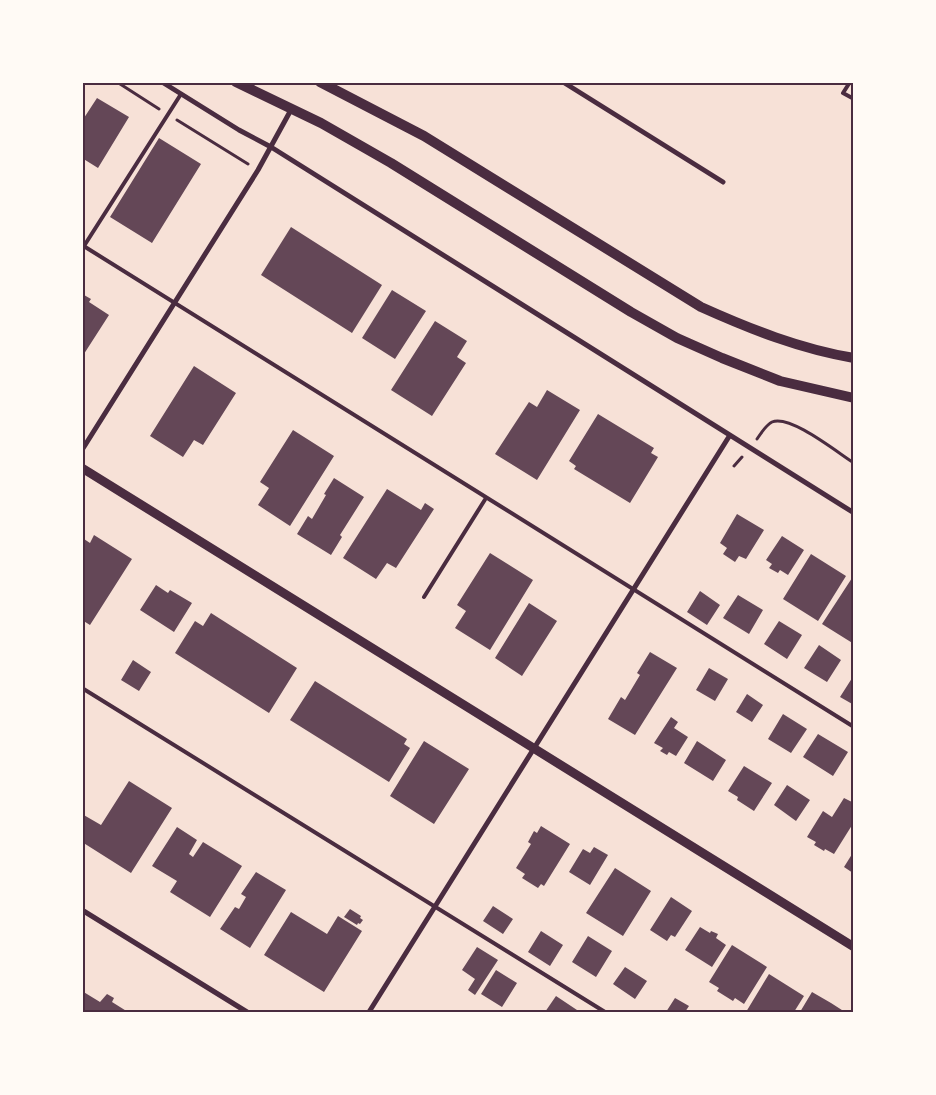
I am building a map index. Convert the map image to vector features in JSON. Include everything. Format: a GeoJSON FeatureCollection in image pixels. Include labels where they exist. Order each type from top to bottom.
{"type":"FeatureCollection","features":[{"type":"Feature","properties":{"kind":"main road"},"geometry":{"type":"LineString","coordinates":[[236,82],[292,108],[391,163],[631,312],[677,338],[780,381],[854,398]]}},
{"type":"Feature","properties":{"kind":"main road"},"geometry":{"type":"LineString","coordinates":[[320,82],[424,136],[701,307],[750,329],[790,343],[834,355],[854,358]]}},
{"type":"Feature","properties":{"kind":"street"},"geometry":{"type":"LineString","coordinates":[[162,82],[271,147],[854,513]]}},
{"type":"Feature","properties":{"kind":"street"},"geometry":{"type":"LineString","coordinates":[[563,82],[723,182]]}},
{"type":"Feature","properties":{"kind":"street"},"geometry":{"type":"LineString","coordinates":[[82,450],[258,170],[292,108]]}},
{"type":"Feature","properties":{"kind":"street"},"geometry":{"type":"LineString","coordinates":[[370,1012],[730,435]]}},
{"type":"Feature","properties":{"kind":"street"},"geometry":{"type":"LineString","coordinates":[[82,468],[854,947]]}},
{"type":"Feature","properties":{"kind":"street"},"geometry":{"type":"LineString","coordinates":[[82,910],[247,1012]]}},
{"type":"Feature","properties":{"kind":"lane"},"geometry":{"type":"LineString","coordinates":[[850,82],[844,93],[854,99]]}},
{"type":"Feature","properties":{"kind":"lane"},"geometry":{"type":"LineString","coordinates":[[181,94],[83,246],[854,727]]}},
{"type":"Feature","properties":{"kind":"lane"},"geometry":{"type":"LineString","coordinates":[[424,598],[486,498]]}},
{"type":"Feature","properties":{"kind":"lane"},"geometry":{"type":"LineString","coordinates":[[82,688],[605,1012]]}},
{"type":"Feature","properties":{"kind":"path"},"geometry":{"type":"LineString","coordinates":[[117,82],[258,170]]}},
{"type":"Feature","properties":{"kind":"path"},"geometry":{"type":"LineString","coordinates":[[734,466],[751,449],[765,428],[772,422],[779,420],[792,423],[854,463]]}},
{"type":"Feature","properties":{"kind":"building"},"geometry":{"type":"Polygon","coordinates":[[[97,98],[129,117],[98,168],[82,158],[82,121],[97,98]]]}},
{"type":"Feature","properties":{"kind":"building"},"geometry":{"type":"Polygon","coordinates":[[[159,138],[201,164],[152,243],[110,217],[159,138]]]}},
{"type":"Feature","properties":{"kind":"building"},"geometry":{"type":"Polygon","coordinates":[[[291,227],[382,285],[352,333],[261,275],[291,227]]]}},
{"type":"Feature","properties":{"kind":"building"},"geometry":{"type":"Polygon","coordinates":[[[392,290],[426,311],[395,359],[362,338],[392,290]]]}},
{"type":"Feature","properties":{"kind":"building"},"geometry":{"type":"Polygon","coordinates":[[[84,295],[91,299],[89,302],[109,315],[82,357],[82,298],[84,295]]]}},
{"type":"Feature","properties":{"kind":"building"},"geometry":{"type":"Polygon","coordinates":[[[435,321],[467,341],[457,357],[466,363],[432,416],[391,390],[435,321]]]}},
{"type":"Feature","properties":{"kind":"building"},"geometry":{"type":"Polygon","coordinates":[[[194,366],[236,393],[203,445],[194,440],[183,457],[150,436],[194,366]]]}},
{"type":"Feature","properties":{"kind":"building"},"geometry":{"type":"Polygon","coordinates":[[[547,390],[580,410],[537,480],[495,454],[529,402],[537,407],[547,390]]]}},
{"type":"Feature","properties":{"kind":"building"},"geometry":{"type":"Polygon","coordinates":[[[598,414],[654,448],[651,453],[658,457],[630,503],[574,469],[576,466],[569,461],[598,414]]]}},
{"type":"Feature","properties":{"kind":"building"},"geometry":{"type":"Polygon","coordinates":[[[293,430],[334,456],[290,526],[258,505],[269,488],[260,482],[293,430]]]}},
{"type":"Feature","properties":{"kind":"building"},"geometry":{"type":"Polygon","coordinates":[[[334,478],[364,497],[340,535],[342,537],[331,555],[297,534],[308,516],[312,519],[334,478]]]}},
{"type":"Feature","properties":{"kind":"building"},"geometry":{"type":"Polygon","coordinates":[[[387,489],[421,510],[425,503],[434,509],[396,568],[387,563],[376,579],[343,558],[387,489]]]}},
{"type":"Feature","properties":{"kind":"building"},"geometry":{"type":"Polygon","coordinates":[[[737,514],[764,530],[746,559],[739,556],[735,562],[723,554],[727,548],[720,543],[737,514]]]}},
{"type":"Feature","properties":{"kind":"building"},"geometry":{"type":"Polygon","coordinates":[[[94,535],[132,559],[90,625],[82,620],[82,541],[84,539],[90,543],[94,535]]]}},
{"type":"Feature","properties":{"kind":"building"},"geometry":{"type":"Polygon","coordinates":[[[782,536],[804,550],[788,575],[780,570],[778,573],[769,568],[772,564],[766,560],[782,536]]]}},
{"type":"Feature","properties":{"kind":"building"},"geometry":{"type":"Polygon","coordinates":[[[490,553],[533,580],[490,650],[455,628],[466,611],[457,605],[490,553]]]}},
{"type":"Feature","properties":{"kind":"building"},"geometry":{"type":"Polygon","coordinates":[[[811,554],[846,576],[818,621],[783,599],[811,554]]]}},
{"type":"Feature","properties":{"kind":"building"},"geometry":{"type":"Polygon","coordinates":[[[852,578],[854,579],[854,644],[822,624],[852,578]]]}},
{"type":"Feature","properties":{"kind":"building"},"geometry":{"type":"Polygon","coordinates":[[[156,585],[168,593],[170,590],[192,603],[174,632],[140,610],[156,585]]]}},
{"type":"Feature","properties":{"kind":"building"},"geometry":{"type":"Polygon","coordinates":[[[700,591],[720,605],[707,625],[687,612],[700,591]]]}},
{"type":"Feature","properties":{"kind":"building"},"geometry":{"type":"Polygon","coordinates":[[[738,595],[763,610],[749,634],[723,618],[738,595]]]}},
{"type":"Feature","properties":{"kind":"building"},"geometry":{"type":"Polygon","coordinates":[[[529,603],[557,621],[522,676],[495,658],[529,603]]]}},
{"type":"Feature","properties":{"kind":"building"},"geometry":{"type":"Polygon","coordinates":[[[211,613],[297,668],[269,713],[175,653],[195,621],[203,626],[211,613]]]}},
{"type":"Feature","properties":{"kind":"building"},"geometry":{"type":"Polygon","coordinates":[[[779,621],[802,635],[787,659],[764,644],[779,621]]]}},
{"type":"Feature","properties":{"kind":"building"},"geometry":{"type":"Polygon","coordinates":[[[819,645],[841,660],[827,682],[804,668],[819,645]]]}},
{"type":"Feature","properties":{"kind":"building"},"geometry":{"type":"Polygon","coordinates":[[[650,652],[677,668],[635,735],[608,719],[621,697],[625,700],[640,675],[637,673],[650,652]]]}},
{"type":"Feature","properties":{"kind":"building"},"geometry":{"type":"Polygon","coordinates":[[[133,660],[151,672],[139,691],[121,680],[133,660]]]}},
{"type":"Feature","properties":{"kind":"building"},"geometry":{"type":"Polygon","coordinates":[[[709,668],[728,679],[715,701],[696,690],[709,668]]]}},
{"type":"Feature","properties":{"kind":"building"},"geometry":{"type":"Polygon","coordinates":[[[854,675],[854,705],[840,697],[854,675]]]}},
{"type":"Feature","properties":{"kind":"building"},"geometry":{"type":"Polygon","coordinates":[[[315,681],[407,739],[404,744],[410,748],[389,782],[290,720],[315,681]]]}},
{"type":"Feature","properties":{"kind":"building"},"geometry":{"type":"Polygon","coordinates":[[[747,694],[763,705],[752,722],[736,712],[747,694]]]}},
{"type":"Feature","properties":{"kind":"building"},"geometry":{"type":"Polygon","coordinates":[[[783,714],[807,729],[791,753],[768,739],[783,714]]]}},
{"type":"Feature","properties":{"kind":"building"},"geometry":{"type":"Polygon","coordinates":[[[671,717],[678,722],[674,728],[688,737],[676,756],[669,752],[667,755],[660,751],[663,748],[654,743],[671,717]]]}},
{"type":"Feature","properties":{"kind":"building"},"geometry":{"type":"Polygon","coordinates":[[[818,734],[848,752],[833,776],[803,757],[818,734]]]}},
{"type":"Feature","properties":{"kind":"building"},"geometry":{"type":"Polygon","coordinates":[[[424,741],[469,769],[434,824],[390,796],[424,741]]]}},
{"type":"Feature","properties":{"kind":"building"},"geometry":{"type":"Polygon","coordinates":[[[697,741],[726,760],[713,781],[684,763],[697,741]]]}},
{"type":"Feature","properties":{"kind":"building"},"geometry":{"type":"Polygon","coordinates":[[[744,766],[772,783],[754,811],[737,800],[738,797],[728,791],[744,766]]]}},
{"type":"Feature","properties":{"kind":"building"},"geometry":{"type":"Polygon","coordinates":[[[129,781],[172,808],[131,873],[82,842],[82,814],[101,825],[129,781]]]}},
{"type":"Feature","properties":{"kind":"building"},"geometry":{"type":"Polygon","coordinates":[[[787,785],[810,800],[796,821],[774,805],[787,785]]]}},
{"type":"Feature","properties":{"kind":"building"},"geometry":{"type":"Polygon","coordinates":[[[844,798],[854,803],[854,822],[834,854],[814,845],[816,842],[807,837],[823,811],[832,817],[844,798]]]}},
{"type":"Feature","properties":{"kind":"building"},"geometry":{"type":"Polygon","coordinates":[[[541,826],[570,844],[544,886],[541,884],[538,888],[522,878],[525,874],[516,868],[531,844],[528,842],[534,831],[537,833],[541,826]]]}},
{"type":"Feature","properties":{"kind":"building"},"geometry":{"type":"Polygon","coordinates":[[[177,827],[197,840],[189,854],[193,857],[203,842],[242,866],[210,917],[170,892],[177,881],[152,866],[177,827]]]}},
{"type":"Feature","properties":{"kind":"building"},"geometry":{"type":"Polygon","coordinates":[[[594,847],[608,855],[590,885],[569,872],[583,849],[590,853],[594,847]]]}},
{"type":"Feature","properties":{"kind":"building"},"geometry":{"type":"Polygon","coordinates":[[[854,851],[854,877],[851,876],[853,873],[844,867],[854,851]]]}},
{"type":"Feature","properties":{"kind":"building"},"geometry":{"type":"Polygon","coordinates":[[[615,868],[651,891],[623,936],[586,913],[615,868]]]}},
{"type":"Feature","properties":{"kind":"building"},"geometry":{"type":"Polygon","coordinates":[[[256,872],[286,890],[250,948],[220,929],[235,907],[239,909],[246,897],[241,894],[256,872]]]}},
{"type":"Feature","properties":{"kind":"building"},"geometry":{"type":"Polygon","coordinates":[[[671,897],[692,911],[675,937],[671,935],[667,941],[650,930],[671,897]]]}},
{"type":"Feature","properties":{"kind":"building"},"geometry":{"type":"Polygon","coordinates":[[[493,906],[513,919],[503,934],[483,921],[493,906]]]}},
{"type":"Feature","properties":{"kind":"building"},"geometry":{"type":"Polygon","coordinates":[[[350,909],[361,916],[360,918],[363,920],[360,924],[358,923],[357,925],[344,917],[350,909]]]}},
{"type":"Feature","properties":{"kind":"building"},"geometry":{"type":"Polygon","coordinates":[[[291,912],[327,934],[338,916],[362,931],[324,992],[264,955],[291,912]]]}},
{"type":"Feature","properties":{"kind":"building"},"geometry":{"type":"Polygon","coordinates":[[[700,927],[710,933],[711,931],[718,934],[716,938],[726,945],[712,967],[685,950],[700,927]]]}},
{"type":"Feature","properties":{"kind":"building"},"geometry":{"type":"Polygon","coordinates":[[[541,931],[563,945],[550,966],[528,952],[541,931]]]}},
{"type":"Feature","properties":{"kind":"building"},"geometry":{"type":"Polygon","coordinates":[[[588,936],[612,951],[596,977],[572,962],[588,936]]]}},
{"type":"Feature","properties":{"kind":"building"},"geometry":{"type":"Polygon","coordinates":[[[732,945],[767,967],[744,1004],[735,998],[733,1001],[717,991],[719,988],[709,982],[732,945]]]}},
{"type":"Feature","properties":{"kind":"building"},"geometry":{"type":"Polygon","coordinates":[[[477,947],[498,960],[475,995],[468,990],[475,979],[462,970],[477,947]]]}},
{"type":"Feature","properties":{"kind":"building"},"geometry":{"type":"Polygon","coordinates":[[[625,967],[647,981],[635,999],[613,984],[625,967]]]}},
{"type":"Feature","properties":{"kind":"building"},"geometry":{"type":"Polygon","coordinates":[[[496,970],[517,983],[502,1007],[481,994],[496,970]]]}},
{"type":"Feature","properties":{"kind":"building"},"geometry":{"type":"Polygon","coordinates":[[[769,974],[804,996],[794,1012],[746,1012],[769,974]]]}},
{"type":"Feature","properties":{"kind":"building"},"geometry":{"type":"Polygon","coordinates":[[[82,991],[100,1002],[107,994],[114,998],[112,1002],[128,1012],[82,1012],[82,991]]]}},
{"type":"Feature","properties":{"kind":"building"},"geometry":{"type":"Polygon","coordinates":[[[812,992],[831,1003],[845,1012],[800,1012],[812,992]]]}},
{"type":"Feature","properties":{"kind":"building"},"geometry":{"type":"Polygon","coordinates":[[[556,996],[577,1010],[575,1012],[545,1012],[556,996]]]}},
{"type":"Feature","properties":{"kind":"building"},"geometry":{"type":"Polygon","coordinates":[[[675,998],[689,1006],[685,1012],[666,1012],[675,998]]]}}]}
